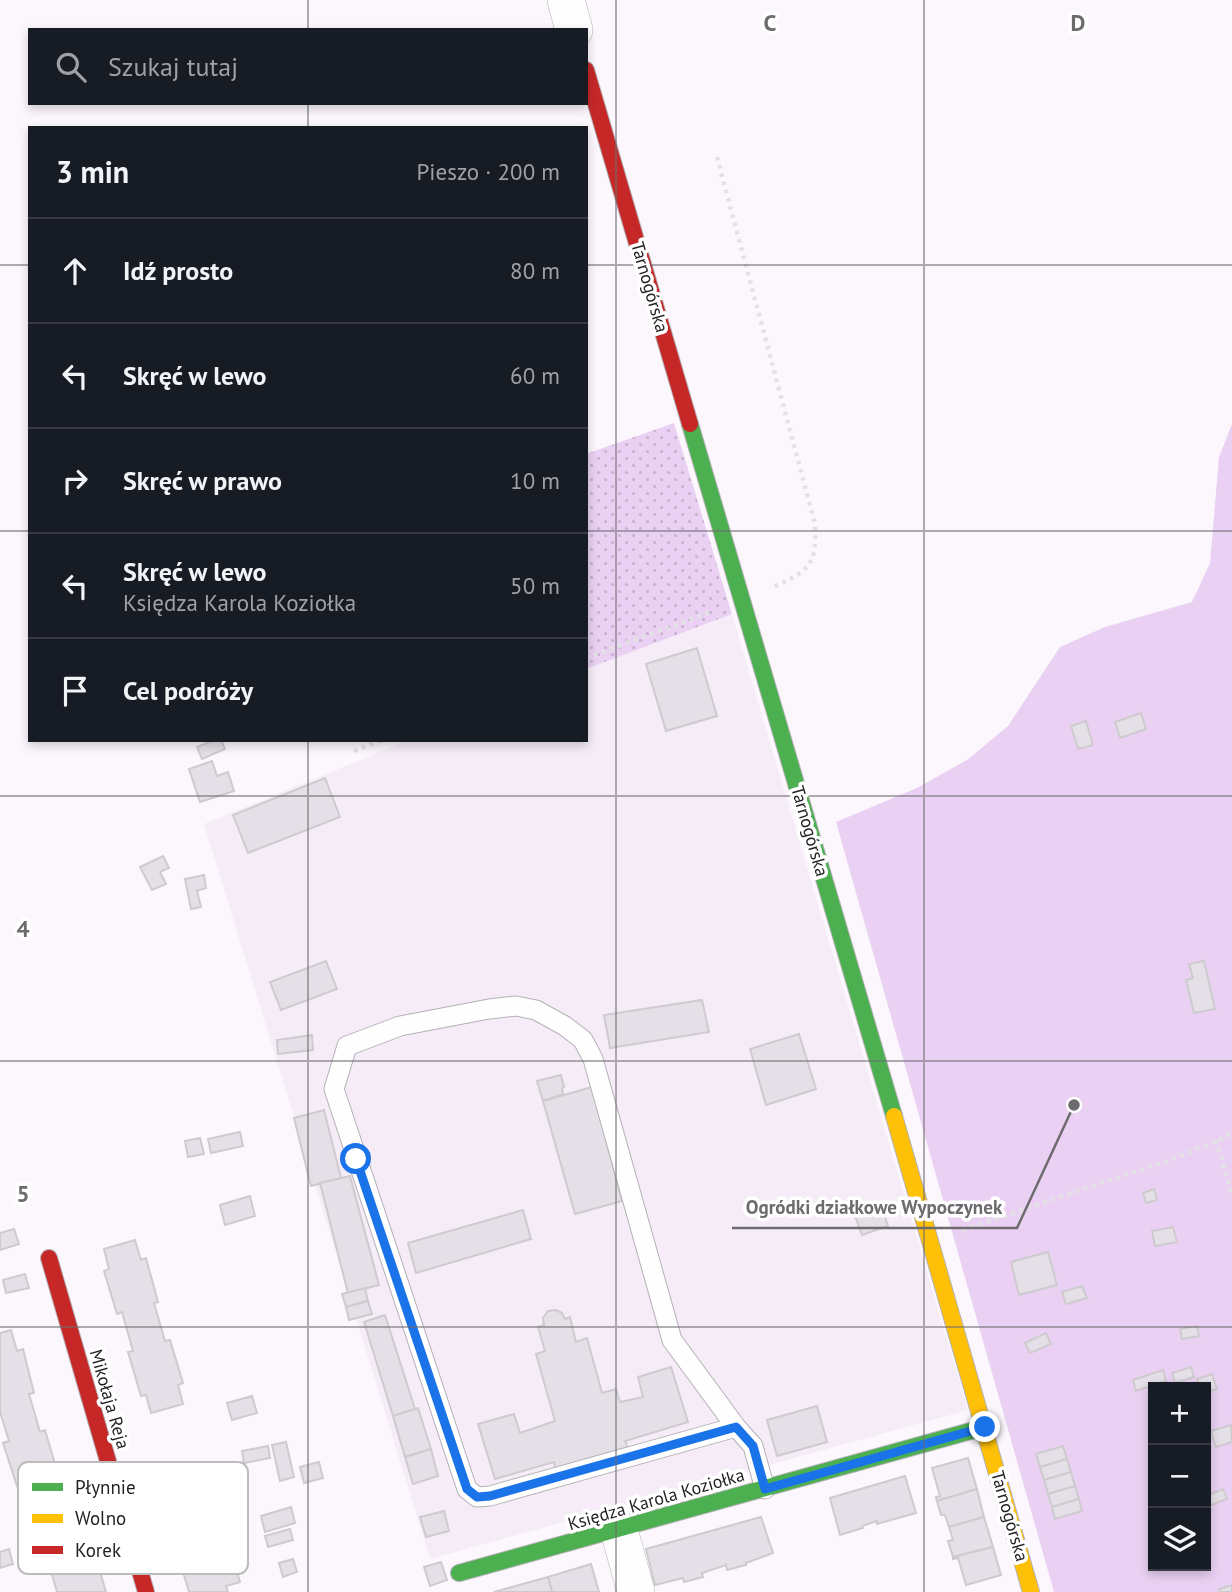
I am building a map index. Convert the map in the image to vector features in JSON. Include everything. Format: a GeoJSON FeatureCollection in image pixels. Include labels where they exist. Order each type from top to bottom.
{"type":"FeatureCollection","features":[{"type":"Feature","properties":{"kind":"street"},"geometry":{"type":"LineString","coordinates":[[566,0],[574,28]]}},
{"type":"Feature","properties":{"kind":"street","name":"Tarnogórska"},"geometry":{"type":"LineString","coordinates":[[588,77],[931,1241],[1031,1592]]}},
{"type":"Feature","properties":{"kind":"street","name":"Mikołaja Reja"},"geometry":{"type":"LineString","coordinates":[[48,1258],[108,1462]]}},
{"type":"Feature","properties":{"kind":"street","name":"Księdza Karola Koziołka"},"geometry":{"type":"LineString","coordinates":[[459,1573],[985,1427]]}},
{"type":"Feature","properties":{"kind":"street"},"geometry":{"type":"LineString","coordinates":[[619,1530],[636,1592]]}},
{"type":"Feature","properties":{"kind":"street","name":"Mikołaja Reja"},"geometry":{"type":"LineString","coordinates":[[141,1574],[146,1592]]}},
{"type":"Feature","properties":{"kind":"lane"},"geometry":{"type":"LineString","coordinates":[[736,1427],[490,1496],[477,1497],[467,1489],[334,1090],[347,1046],[400,1026],[516,1006],[536,1010],[565,1026],[583,1040],[593,1059],[672,1340],[753,1446],[765,1489]]}},
{"type":"Feature","properties":{"kind":"path"},"geometry":{"type":"LineString","coordinates":[[588,657],[788,580],[806,569],[816,550],[815,524],[717,157]]}},
{"type":"Feature","properties":{"kind":"path"},"geometry":{"type":"LineString","coordinates":[[355,751],[377,742]]}},
{"type":"Feature","properties":{"kind":"path"},"geometry":{"type":"LineString","coordinates":[[931,1241],[1170,1160],[1232,1134]]}},
{"type":"Feature","properties":{"kind":"path"},"geometry":{"type":"LineString","coordinates":[[1216,1140],[1232,1193]]}},
{"type":"Feature","properties":{"kind":"shaded area"},"geometry":{"type":"Polygon","coordinates":[[[674,423],[732,614],[588,668],[588,453],[674,423]]]}},
{"type":"Feature","properties":{"kind":"shaded area"},"geometry":{"type":"Polygon","coordinates":[[[1232,424],[1232,1592],[1054,1592],[836,822],[917,788],[967,760],[1008,726],[1060,647],[1105,627],[1192,602],[1210,563],[1219,457],[1232,424]]]}},
{"type":"Feature","properties":{"kind":"shaded area"},"geometry":{"type":"Polygon","coordinates":[[[732,614],[968,1410],[430,1559],[204,824],[404,742],[588,742],[588,668],[732,614]]]}},
{"type":"Feature","properties":{"kind":"building"},"geometry":{"type":"Polygon","coordinates":[[[697,648],[717,716],[666,731],[646,664],[697,648]]]}},
{"type":"Feature","properties":{"kind":"building"},"geometry":{"type":"Polygon","coordinates":[[[1141,713],[1146,729],[1120,738],[1115,722],[1141,713]]]}},
{"type":"Feature","properties":{"kind":"building"},"geometry":{"type":"Polygon","coordinates":[[[1086,721],[1093,745],[1078,749],[1071,726],[1086,721]]]}},
{"type":"Feature","properties":{"kind":"building"},"geometry":{"type":"Polygon","coordinates":[[[209,742],[222,742],[225,749],[202,759],[197,747],[209,742]]]}},
{"type":"Feature","properties":{"kind":"building"},"geometry":{"type":"Polygon","coordinates":[[[212,761],[217,776],[228,772],[234,791],[200,802],[189,769],[212,761]]]}},
{"type":"Feature","properties":{"kind":"building"},"geometry":{"type":"Polygon","coordinates":[[[325,778],[340,817],[248,853],[233,815],[325,778]]]}},
{"type":"Feature","properties":{"kind":"building"},"geometry":{"type":"Polygon","coordinates":[[[163,856],[169,868],[160,872],[166,884],[152,890],[140,867],[163,856]]]}},
{"type":"Feature","properties":{"kind":"building"},"geometry":{"type":"Polygon","coordinates":[[[204,875],[206,888],[197,891],[201,907],[191,909],[185,879],[204,875]]]}},
{"type":"Feature","properties":{"kind":"building"},"geometry":{"type":"Polygon","coordinates":[[[326,961],[337,989],[281,1010],[270,982],[326,961]]]}},
{"type":"Feature","properties":{"kind":"building"},"geometry":{"type":"Polygon","coordinates":[[[1204,961],[1215,1009],[1194,1013],[1186,980],[1193,978],[1189,964],[1204,961]]]}},
{"type":"Feature","properties":{"kind":"building"},"geometry":{"type":"Polygon","coordinates":[[[702,1000],[709,1032],[610,1048],[604,1015],[702,1000]]]}},
{"type":"Feature","properties":{"kind":"building"},"geometry":{"type":"Polygon","coordinates":[[[799,1034],[816,1089],[766,1105],[750,1049],[799,1034]]]}},
{"type":"Feature","properties":{"kind":"building"},"geometry":{"type":"Polygon","coordinates":[[[312,1035],[313,1050],[278,1054],[277,1040],[312,1035]]]}},
{"type":"Feature","properties":{"kind":"building"},"geometry":{"type":"Polygon","coordinates":[[[561,1075],[563,1094],[543,1101],[537,1081],[561,1075]]]}},
{"type":"Feature","properties":{"kind":"building"},"geometry":{"type":"Polygon","coordinates":[[[592,1087],[622,1201],[575,1214],[543,1101],[592,1087]]]}},
{"type":"Feature","properties":{"kind":"building"},"geometry":{"type":"Polygon","coordinates":[[[324,1110],[341,1178],[311,1186],[294,1118],[324,1110]]]}},
{"type":"Feature","properties":{"kind":"building"},"geometry":{"type":"Polygon","coordinates":[[[240,1132],[243,1146],[211,1153],[208,1139],[240,1132]]]}},
{"type":"Feature","properties":{"kind":"building"},"geometry":{"type":"Polygon","coordinates":[[[200,1138],[204,1154],[188,1157],[185,1141],[200,1138]]]}},
{"type":"Feature","properties":{"kind":"building"},"geometry":{"type":"Polygon","coordinates":[[[350,1176],[379,1285],[348,1293],[320,1183],[350,1176]]]}},
{"type":"Feature","properties":{"kind":"building"},"geometry":{"type":"Polygon","coordinates":[[[1154,1189],[1157,1200],[1146,1203],[1143,1193],[1154,1189]]]}},
{"type":"Feature","properties":{"kind":"building"},"geometry":{"type":"Polygon","coordinates":[[[250,1196],[255,1216],[225,1225],[220,1205],[250,1196]]]}},
{"type":"Feature","properties":{"kind":"building"},"geometry":{"type":"Polygon","coordinates":[[[881,1206],[888,1226],[862,1235],[855,1216],[881,1206]]]}},
{"type":"Feature","properties":{"kind":"building"},"geometry":{"type":"Polygon","coordinates":[[[523,1210],[531,1239],[416,1273],[408,1243],[523,1210]]]}},
{"type":"Feature","properties":{"kind":"building"},"geometry":{"type":"Polygon","coordinates":[[[1173,1227],[1177,1242],[1155,1246],[1152,1231],[1173,1227]]]}},
{"type":"Feature","properties":{"kind":"building"},"geometry":{"type":"Polygon","coordinates":[[[14,1229],[19,1244],[0,1250],[0,1233],[14,1229]]]}},
{"type":"Feature","properties":{"kind":"building"},"geometry":{"type":"Polygon","coordinates":[[[135,1240],[141,1260],[146,1258],[158,1302],[154,1303],[165,1341],[170,1340],[183,1383],[178,1385],[183,1404],[151,1413],[146,1395],[141,1396],[128,1352],[133,1351],[122,1312],[117,1314],[104,1271],[109,1269],[104,1249],[135,1240]]]}},
{"type":"Feature","properties":{"kind":"building"},"geometry":{"type":"Polygon","coordinates":[[[1048,1252],[1057,1285],[1019,1295],[1011,1262],[1048,1252]]]}},
{"type":"Feature","properties":{"kind":"building"},"geometry":{"type":"Polygon","coordinates":[[[25,1274],[29,1288],[6,1293],[3,1280],[25,1274]]]}},
{"type":"Feature","properties":{"kind":"building"},"geometry":{"type":"Polygon","coordinates":[[[1082,1286],[1087,1298],[1066,1304],[1062,1292],[1082,1286]]]}},
{"type":"Feature","properties":{"kind":"building"},"geometry":{"type":"Polygon","coordinates":[[[365,1288],[368,1301],[346,1307],[342,1294],[365,1288]]]}},
{"type":"Feature","properties":{"kind":"building"},"geometry":{"type":"Polygon","coordinates":[[[368,1301],[372,1314],[349,1320],[346,1307],[368,1301]]]}},
{"type":"Feature","properties":{"kind":"building"},"geometry":{"type":"Polygon","coordinates":[[[556,1310],[562,1313],[565,1319],[570,1317],[576,1342],[587,1338],[602,1393],[616,1389],[620,1402],[643,1397],[638,1377],[671,1367],[688,1422],[625,1441],[628,1447],[555,1468],[554,1462],[495,1479],[478,1424],[514,1414],[520,1433],[555,1421],[536,1354],[545,1351],[538,1327],[544,1325],[543,1318],[548,1311],[556,1310]]]}},
{"type":"Feature","properties":{"kind":"building"},"geometry":{"type":"Polygon","coordinates":[[[385,1315],[415,1409],[393,1416],[364,1322],[385,1315]]]}},
{"type":"Feature","properties":{"kind":"building"},"geometry":{"type":"Polygon","coordinates":[[[1197,1326],[1199,1336],[1182,1339],[1180,1329],[1197,1326]]]}},
{"type":"Feature","properties":{"kind":"building"},"geometry":{"type":"Polygon","coordinates":[[[11,1330],[17,1351],[23,1349],[34,1393],[29,1394],[40,1432],[45,1430],[54,1462],[18,1462],[17,1486],[3,1443],[9,1441],[0,1412],[0,1333],[11,1330]]]}},
{"type":"Feature","properties":{"kind":"building"},"geometry":{"type":"Polygon","coordinates":[[[1046,1333],[1051,1344],[1030,1353],[1025,1343],[1046,1333]]]}},
{"type":"Feature","properties":{"kind":"building"},"geometry":{"type":"Polygon","coordinates":[[[1191,1367],[1194,1377],[1175,1382],[1172,1373],[1191,1367]]]}},
{"type":"Feature","properties":{"kind":"building"},"geometry":{"type":"Polygon","coordinates":[[[1163,1370],[1166,1381],[1148,1382],[1148,1387],[1136,1391],[1133,1380],[1163,1370]]]}},
{"type":"Feature","properties":{"kind":"building"},"geometry":{"type":"Polygon","coordinates":[[[1212,1374],[1217,1389],[1211,1391],[1211,1382],[1198,1382],[1197,1379],[1212,1374]]]}},
{"type":"Feature","properties":{"kind":"building"},"geometry":{"type":"Polygon","coordinates":[[[252,1396],[257,1413],[232,1420],[227,1403],[252,1396]]]}},
{"type":"Feature","properties":{"kind":"building"},"geometry":{"type":"Polygon","coordinates":[[[817,1406],[827,1442],[777,1456],[767,1420],[817,1406]]]}},
{"type":"Feature","properties":{"kind":"building"},"geometry":{"type":"Polygon","coordinates":[[[418,1408],[431,1449],[405,1457],[393,1416],[418,1408]]]}},
{"type":"Feature","properties":{"kind":"building"},"geometry":{"type":"Polygon","coordinates":[[[1231,1425],[1232,1442],[1216,1447],[1211,1431],[1231,1425]]]}},
{"type":"Feature","properties":{"kind":"building"},"geometry":{"type":"Polygon","coordinates":[[[286,1442],[294,1477],[280,1481],[272,1445],[286,1442]]]}},
{"type":"Feature","properties":{"kind":"building"},"geometry":{"type":"Polygon","coordinates":[[[268,1446],[270,1458],[244,1462],[242,1451],[268,1446]]]}},
{"type":"Feature","properties":{"kind":"building"},"geometry":{"type":"Polygon","coordinates":[[[1063,1446],[1067,1459],[1040,1467],[1036,1454],[1063,1446]]]}},
{"type":"Feature","properties":{"kind":"building"},"geometry":{"type":"Polygon","coordinates":[[[431,1449],[438,1476],[413,1484],[405,1457],[431,1449]]]}},
{"type":"Feature","properties":{"kind":"building"},"geometry":{"type":"Polygon","coordinates":[[[968,1458],[977,1489],[937,1501],[936,1497],[940,1496],[932,1468],[968,1458]]]}},
{"type":"Feature","properties":{"kind":"building"},"geometry":{"type":"Polygon","coordinates":[[[1067,1459],[1071,1472],[1044,1480],[1040,1467],[1067,1459]]]}},
{"type":"Feature","properties":{"kind":"building"},"geometry":{"type":"Polygon","coordinates":[[[319,1462],[323,1478],[304,1483],[300,1467],[319,1462]]]}},
{"type":"Feature","properties":{"kind":"building"},"geometry":{"type":"Polygon","coordinates":[[[1071,1472],[1075,1486],[1048,1494],[1044,1480],[1071,1472]]]}},
{"type":"Feature","properties":{"kind":"building"},"geometry":{"type":"Polygon","coordinates":[[[905,1476],[916,1513],[877,1524],[877,1521],[840,1535],[830,1498],[905,1476]]]}},
{"type":"Feature","properties":{"kind":"building"},"geometry":{"type":"Polygon","coordinates":[[[1075,1486],[1079,1499],[1052,1507],[1048,1494],[1075,1486]]]}},
{"type":"Feature","properties":{"kind":"building"},"geometry":{"type":"Polygon","coordinates":[[[977,1489],[984,1517],[949,1527],[945,1515],[941,1515],[937,1501],[977,1489]]]}},
{"type":"Feature","properties":{"kind":"building"},"geometry":{"type":"Polygon","coordinates":[[[1223,1489],[1227,1499],[1211,1505],[1211,1494],[1223,1489]]]}},
{"type":"Feature","properties":{"kind":"building"},"geometry":{"type":"Polygon","coordinates":[[[1079,1499],[1082,1511],[1055,1519],[1052,1507],[1079,1499]]]}},
{"type":"Feature","properties":{"kind":"building"},"geometry":{"type":"Polygon","coordinates":[[[291,1507],[295,1523],[265,1532],[261,1516],[291,1507]]]}},
{"type":"Feature","properties":{"kind":"building"},"geometry":{"type":"Polygon","coordinates":[[[444,1511],[449,1531],[426,1537],[420,1517],[444,1511]]]}},
{"type":"Feature","properties":{"kind":"building"},"geometry":{"type":"Polygon","coordinates":[[[761,1517],[773,1553],[746,1565],[727,1570],[726,1565],[702,1573],[703,1577],[684,1582],[683,1578],[655,1585],[646,1549],[761,1517]]]}},
{"type":"Feature","properties":{"kind":"building"},"geometry":{"type":"Polygon","coordinates":[[[984,1517],[993,1547],[953,1557],[948,1541],[953,1540],[949,1527],[984,1517]]]}},
{"type":"Feature","properties":{"kind":"building"},"geometry":{"type":"Polygon","coordinates":[[[290,1529],[293,1540],[268,1547],[265,1536],[290,1529]]]}},
{"type":"Feature","properties":{"kind":"building"},"geometry":{"type":"Polygon","coordinates":[[[993,1547],[1001,1575],[966,1585],[958,1558],[953,1557],[993,1547]]]}},
{"type":"Feature","properties":{"kind":"building"},"geometry":{"type":"Polygon","coordinates":[[[9,1549],[13,1564],[0,1568],[0,1552],[9,1549]]]}},
{"type":"Feature","properties":{"kind":"building"},"geometry":{"type":"Polygon","coordinates":[[[293,1559],[297,1572],[283,1577],[279,1563],[293,1559]]]}},
{"type":"Feature","properties":{"kind":"building"},"geometry":{"type":"Polygon","coordinates":[[[441,1562],[447,1580],[430,1586],[424,1567],[441,1562]]]}},
{"type":"Feature","properties":{"kind":"building"},"geometry":{"type":"Polygon","coordinates":[[[591,1564],[599,1592],[552,1592],[548,1577],[591,1564]]]}},
{"type":"Feature","properties":{"kind":"building"},"geometry":{"type":"Polygon","coordinates":[[[52,1574],[101,1574],[106,1592],[57,1592],[52,1574]]]}},
{"type":"Feature","properties":{"kind":"building"},"geometry":{"type":"Polygon","coordinates":[[[184,1574],[238,1574],[240,1582],[226,1586],[228,1592],[189,1592],[184,1574]]]}},
{"type":"Feature","properties":{"kind":"building"},"geometry":{"type":"Polygon","coordinates":[[[548,1577],[552,1592],[494,1592],[548,1577]]]}},
{"type":"Feature","properties":{"kind":"building"},"geometry":{"type":"Polygon","coordinates":[[[1232,1585],[1232,1592],[1220,1592],[1219,1589],[1232,1585]]]}},
{"type":"Feature","properties":{"kind":"traffic: fast"},"geometry":{"type":"LineString","coordinates":[[690,424],[894,1116]]}},
{"type":"Feature","properties":{"kind":"traffic: fast"},"geometry":{"type":"LineString","coordinates":[[459,1573],[985,1427]]}},
{"type":"Feature","properties":{"kind":"traffic: slow"},"geometry":{"type":"LineString","coordinates":[[894,1116],[1031,1592]]}},
{"type":"Feature","properties":{"kind":"traffic: jam"},"geometry":{"type":"LineString","coordinates":[[588,77],[690,424]]}},
{"type":"Feature","properties":{"kind":"traffic: jam"},"geometry":{"type":"LineString","coordinates":[[49,1258],[108,1462]]}},
{"type":"Feature","properties":{"kind":"traffic: jam"},"geometry":{"type":"LineString","coordinates":[[141,1574],[146,1592]]}},
{"type":"Feature","properties":{"kind":"place","name":"Ogródki działkowe Wypoczynek"},"geometry":{"type":"Point","coordinates":[1074,1105]}},
{"type":"Feature","properties":{"kind":"route"},"geometry":{"type":"LineString","coordinates":[[356,1159],[467,1489],[477,1497],[490,1496],[736,1427],[753,1446],[765,1489],[985,1427]]}}]}
